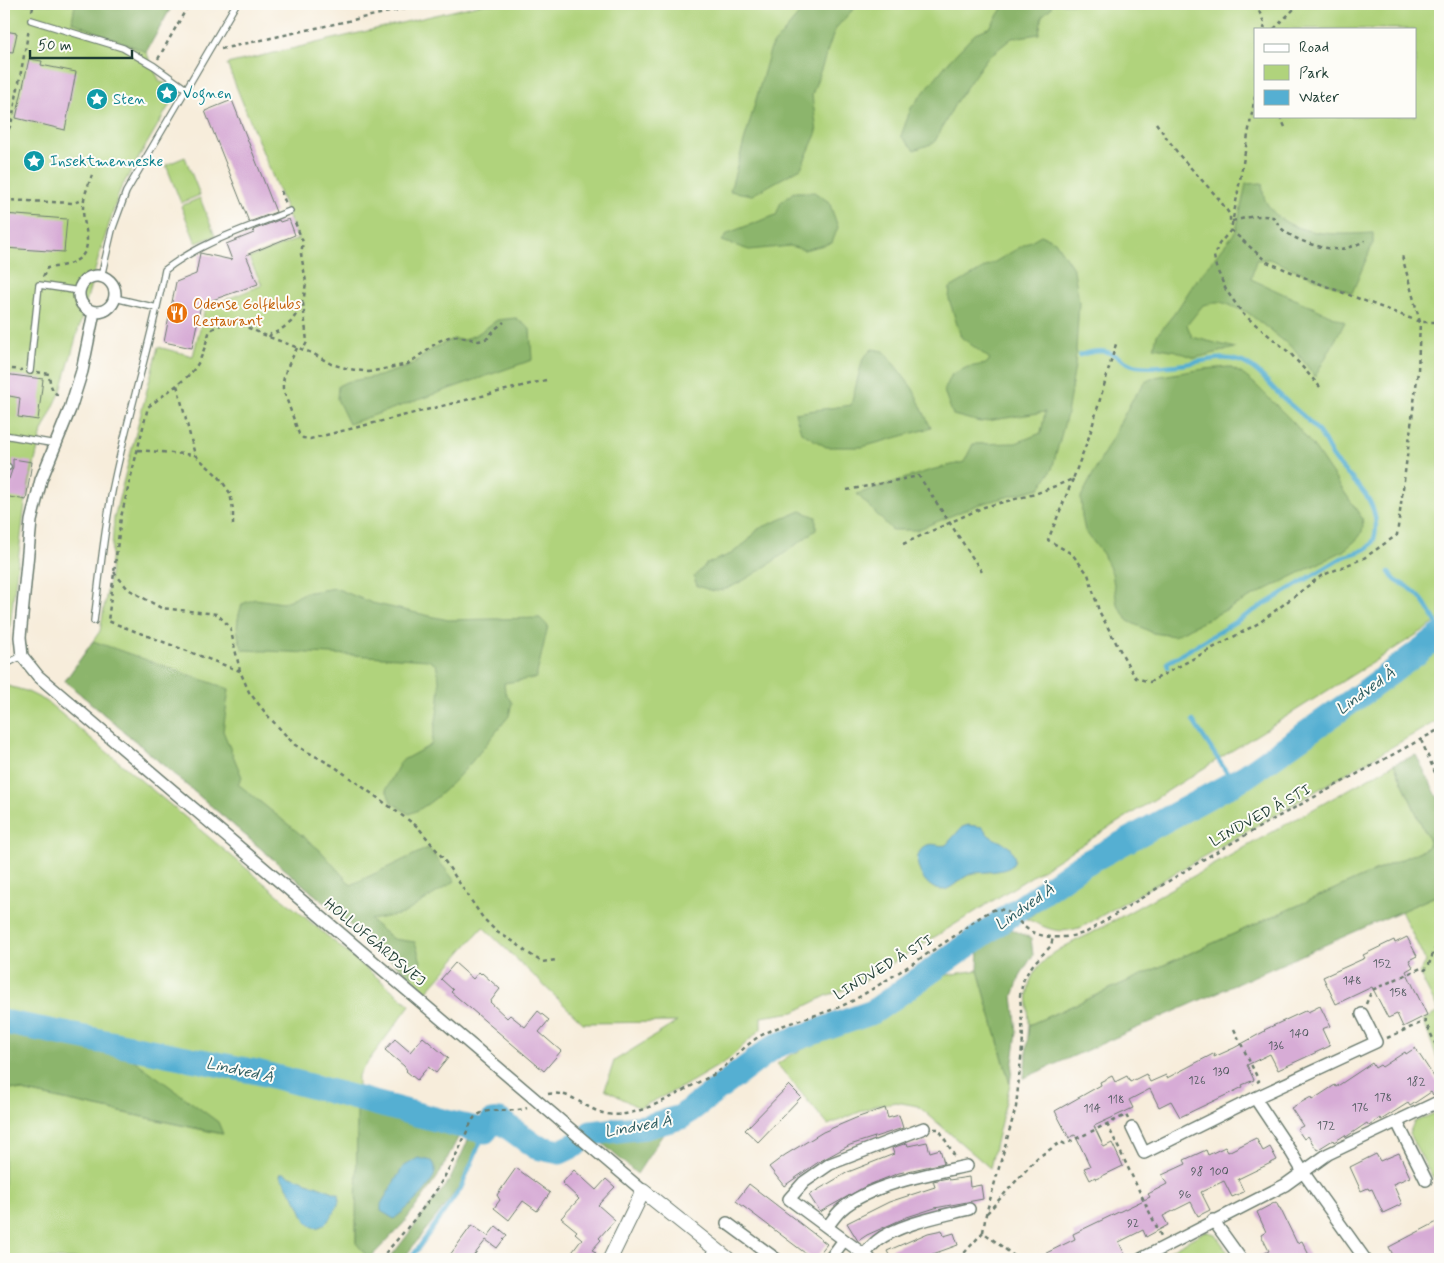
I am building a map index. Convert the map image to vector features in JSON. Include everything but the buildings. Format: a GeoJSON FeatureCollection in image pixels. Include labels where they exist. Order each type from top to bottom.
{"type":"FeatureCollection","features":[{"type":"Feature","properties":{"kind":"street"},"geometry":{"type":"LineString","coordinates":[[101,277],[108,279],[112,284],[115,298],[110,308],[94,312],[84,307],[79,296],[80,291],[82,284],[88,279],[101,277]]}},
{"type":"Feature","properties":{"kind":"street"},"geometry":{"type":"LineString","coordinates":[[22,656],[20,638],[31,521],[41,480],[72,403],[82,371],[94,312]]}},
{"type":"Feature","properties":{"kind":"street","name":"HOLLUFGÅRDSVEJ"},"geometry":{"type":"LineString","coordinates":[[22,656],[38,676],[536,1101],[728,1259]]}},
{"type":"Feature","properties":{"kind":"street"},"geometry":{"type":"LineString","coordinates":[[1132,1128],[1144,1153],[1255,1098],[1376,1042],[1362,1014]]}},
{"type":"Feature","properties":{"kind":"street"},"geometry":{"type":"LineString","coordinates":[[1255,1098],[1303,1172],[1365,1259]]}},
{"type":"Feature","properties":{"kind":"street"},"geometry":{"type":"LineString","coordinates":[[1141,1259],[1213,1220],[1284,1185],[1328,1154],[1440,1101]]}},
{"type":"Feature","properties":{"kind":"street"},"geometry":{"type":"LineString","coordinates":[[1397,1122],[1426,1180]]}},
{"type":"Feature","properties":{"kind":"street"},"geometry":{"type":"LineString","coordinates":[[924,1128],[830,1164],[804,1182],[789,1199],[867,1257],[878,1240],[892,1232],[923,1221],[969,1209]]}},
{"type":"Feature","properties":{"kind":"street"},"geometry":{"type":"LineString","coordinates":[[827,1227],[842,1209],[865,1195],[905,1180],[964,1167]]}},
{"type":"Feature","properties":{"kind":"street"},"geometry":{"type":"LineString","coordinates":[[610,1259],[644,1191]]}},
{"type":"Feature","properties":{"kind":"street"},"geometry":{"type":"LineString","coordinates":[[1213,1220],[1241,1259]]}},
{"type":"Feature","properties":{"kind":"street"},"geometry":{"type":"LineString","coordinates":[[727,1223],[776,1259]]}},
{"type":"Feature","properties":{"kind":"street"},"geometry":{"type":"LineString","coordinates":[[830,1259],[844,1240]]}},
{"type":"Feature","properties":{"kind":"lane"},"geometry":{"type":"LineString","coordinates":[[101,277],[112,230],[126,192],[236,4]]}},
{"type":"Feature","properties":{"kind":"lane"},"geometry":{"type":"LineString","coordinates":[[31,20],[123,48],[154,66],[186,89]]}},
{"type":"Feature","properties":{"kind":"lane"},"geometry":{"type":"LineString","coordinates":[[94,621],[114,481],[165,270],[181,257],[290,211]]}},
{"type":"Feature","properties":{"kind":"lane"},"geometry":{"type":"LineString","coordinates":[[30,372],[39,285],[80,291]]}},
{"type":"Feature","properties":{"kind":"lane"},"geometry":{"type":"LineString","coordinates":[[115,298],[157,308]]}},
{"type":"Feature","properties":{"kind":"lane"},"geometry":{"type":"LineString","coordinates":[[4,436],[56,444]]}},
{"type":"Feature","properties":{"kind":"lane"},"geometry":{"type":"LineString","coordinates":[[4,665],[22,656]]}},
{"type":"Feature","properties":{"kind":"path"},"geometry":{"type":"LineString","coordinates":[[154,66],[189,4]]}},
{"type":"Feature","properties":{"kind":"path"},"geometry":{"type":"LineString","coordinates":[[208,52],[425,4]]}},
{"type":"Feature","properties":{"kind":"path"},"geometry":{"type":"LineString","coordinates":[[1256,4],[1265,25],[1264,28]]}},
{"type":"Feature","properties":{"kind":"path"},"geometry":{"type":"LineString","coordinates":[[1275,28],[1299,4]]}},
{"type":"Feature","properties":{"kind":"path"},"geometry":{"type":"LineString","coordinates":[[4,136],[11,125],[31,20]]}},
{"type":"Feature","properties":{"kind":"path"},"geometry":{"type":"LineString","coordinates":[[1254,107],[1245,144],[1231,230],[1219,244],[1214,256],[1216,267],[1226,290],[1242,314],[1291,354],[1320,387]]}},
{"type":"Feature","properties":{"kind":"path"},"geometry":{"type":"LineString","coordinates":[[1281,118],[1285,126]]}},
{"type":"Feature","properties":{"kind":"path"},"geometry":{"type":"LineString","coordinates":[[1156,123],[1185,162],[1224,205],[1230,215],[1231,230],[1267,262],[1322,286],[1420,322],[1440,322]]}},
{"type":"Feature","properties":{"kind":"path"},"geometry":{"type":"LineString","coordinates":[[39,285],[47,268],[68,265],[78,260],[84,253],[88,242],[83,209],[84,199],[92,175]]}},
{"type":"Feature","properties":{"kind":"path"},"geometry":{"type":"LineString","coordinates":[[269,337],[291,322],[299,310],[306,282],[301,254],[303,242],[281,191]]}},
{"type":"Feature","properties":{"kind":"path"},"geometry":{"type":"LineString","coordinates":[[4,200],[73,203],[84,199]]}},
{"type":"Feature","properties":{"kind":"path"},"geometry":{"type":"LineString","coordinates":[[1232,221],[1248,217],[1272,216],[1284,231],[1291,235],[1308,242],[1335,249],[1355,246],[1365,241]]}},
{"type":"Feature","properties":{"kind":"path"},"geometry":{"type":"LineString","coordinates":[[1116,344],[1090,434],[1048,540],[1072,554],[1088,574],[1100,611],[1128,665],[1136,678],[1150,682],[1259,623],[1321,576],[1364,558],[1397,535],[1418,371],[1420,322],[1402,256]]}},
{"type":"Feature","properties":{"kind":"path"},"geometry":{"type":"LineString","coordinates":[[302,301],[307,342],[303,350]]}},
{"type":"Feature","properties":{"kind":"path"},"geometry":{"type":"LineString","coordinates":[[240,671],[108,621],[121,517],[148,407],[192,373],[200,361],[210,330],[231,320],[303,350],[331,364],[350,370],[369,372],[408,364],[439,341],[448,337],[457,336],[479,342],[488,338],[504,322]]}},
{"type":"Feature","properties":{"kind":"path"},"geometry":{"type":"LineString","coordinates":[[297,348],[287,367],[283,389],[299,434],[303,438],[310,439],[546,380]]}},
{"type":"Feature","properties":{"kind":"path"},"geometry":{"type":"LineString","coordinates":[[4,368],[30,372]]}},
{"type":"Feature","properties":{"kind":"path"},"geometry":{"type":"LineString","coordinates":[[49,374],[50,386],[58,396],[72,403]]}},
{"type":"Feature","properties":{"kind":"path"},"geometry":{"type":"LineString","coordinates":[[177,385],[195,455],[219,478],[230,493],[233,525]]}},
{"type":"Feature","properties":{"kind":"path"},"geometry":{"type":"LineString","coordinates":[[138,450],[195,455]]}},
{"type":"Feature","properties":{"kind":"path"},"geometry":{"type":"LineString","coordinates":[[847,490],[920,476],[982,572]]}},
{"type":"Feature","properties":{"kind":"path"},"geometry":{"type":"LineString","coordinates":[[903,544],[984,508],[1035,494],[1073,479]]}},
{"type":"Feature","properties":{"kind":"path"},"geometry":{"type":"LineString","coordinates":[[114,572],[128,589],[161,608],[217,614],[230,627],[240,671],[249,692],[295,745],[335,767],[418,827],[442,857],[483,918],[497,932],[542,962],[556,960]]}},
{"type":"Feature","properties":{"kind":"path","name":"LINDVED Å STI"},"geometry":{"type":"LineString","coordinates":[[380,1259],[430,1199],[466,1137],[473,1118],[481,1113],[492,1110],[511,1111],[525,1109],[545,1095],[562,1094],[568,1095],[601,1112],[615,1114],[633,1112],[655,1105],[718,1072],[753,1040],[763,1034],[833,1010],[852,1001],[931,952],[991,911],[1002,909],[1009,912],[1022,926],[1033,932],[1053,937],[1074,937],[1087,932],[1204,859],[1440,729]]}},
{"type":"Feature","properties":{"kind":"path"},"geometry":{"type":"LineString","coordinates":[[1421,740],[1440,784]]}},
{"type":"Feature","properties":{"kind":"path"},"geometry":{"type":"LineString","coordinates":[[1362,1014],[1372,990],[1421,968],[1424,970],[1428,967],[1440,935]]}},
{"type":"Feature","properties":{"kind":"path"},"geometry":{"type":"LineString","coordinates":[[959,1259],[983,1232],[986,1214],[1016,1107],[1023,1039],[1020,995],[1024,978],[1034,962],[1051,946],[1053,937]]}},
{"type":"Feature","properties":{"kind":"path"},"geometry":{"type":"LineString","coordinates":[[1376,1042],[1425,1021],[1440,1054]]}},
{"type":"Feature","properties":{"kind":"path"},"geometry":{"type":"LineString","coordinates":[[1234,1029],[1258,1081],[1248,1087],[1255,1098]]}},
{"type":"Feature","properties":{"kind":"path"},"geometry":{"type":"LineString","coordinates":[[986,1214],[1037,1158],[1061,1142],[1065,1144],[1126,1115],[1132,1128]]}},
{"type":"Feature","properties":{"kind":"path"},"geometry":{"type":"LineString","coordinates":[[1107,1124],[1166,1246]]}},
{"type":"Feature","properties":{"kind":"path"},"geometry":{"type":"LineString","coordinates":[[924,1128],[940,1129],[964,1167]]}},
{"type":"Feature","properties":{"kind":"path"},"geometry":{"type":"LineString","coordinates":[[983,1232],[1018,1259]]}},
{"type":"Feature","properties":{"kind":"green space"},"geometry":{"type":"Polygon","coordinates":[[[4,4],[173,4],[146,52],[160,82],[168,84],[172,91],[170,104],[120,190],[99,256],[61,391],[42,431],[25,504],[7,650],[4,652],[4,4]]]}},
{"type":"Feature","properties":{"kind":"green space"},"geometry":{"type":"Polygon","coordinates":[[[75,4],[173,4],[146,52],[72,22],[75,4]]]}},
{"type":"Feature","properties":{"kind":"green space"},"geometry":{"type":"Polygon","coordinates":[[[482,4],[1440,4],[1440,620],[855,986],[828,995],[794,1012],[761,1017],[761,1029],[728,1060],[684,1086],[639,1108],[605,1089],[614,1061],[677,1022],[583,1023],[483,927],[427,991],[65,681],[100,631],[110,574],[114,518],[158,347],[193,356],[205,308],[262,285],[249,258],[298,239],[227,64],[482,4]]]}},
{"type":"Feature","properties":{"kind":"green space"},"geometry":{"type":"Polygon","coordinates":[[[808,4],[858,4],[835,29],[812,95],[817,132],[801,168],[752,195],[730,191],[771,47],[808,4]]]}},
{"type":"Feature","properties":{"kind":"green space"},"geometry":{"type":"Polygon","coordinates":[[[1005,4],[1051,4],[1051,8],[1042,16],[1039,34],[1012,38],[986,59],[956,102],[934,143],[914,150],[901,136],[911,108],[950,60],[976,33],[990,27],[1005,4]]]}},
{"type":"Feature","properties":{"kind":"green space"},"geometry":{"type":"Polygon","coordinates":[[[185,157],[200,195],[181,203],[166,165],[185,157]]]}},
{"type":"Feature","properties":{"kind":"green space"},"geometry":{"type":"Polygon","coordinates":[[[1262,183],[1266,202],[1275,214],[1286,222],[1314,232],[1329,234],[1373,233],[1373,243],[1352,293],[1269,259],[1256,260],[1251,279],[1345,322],[1315,377],[1295,350],[1247,312],[1221,302],[1203,305],[1187,325],[1192,337],[1235,348],[1195,358],[1176,351],[1154,347],[1157,335],[1177,310],[1193,285],[1236,231],[1246,184],[1262,183]]]}},
{"type":"Feature","properties":{"kind":"green space"},"geometry":{"type":"Polygon","coordinates":[[[794,192],[814,192],[829,202],[838,227],[832,243],[804,250],[790,246],[749,250],[722,241],[728,233],[776,215],[781,202],[794,192]]]}},
{"type":"Feature","properties":{"kind":"green space"},"geometry":{"type":"Polygon","coordinates":[[[200,198],[215,236],[196,243],[181,206],[200,198]]]}},
{"type":"Feature","properties":{"kind":"green space"},"geometry":{"type":"Polygon","coordinates":[[[1041,235],[1055,241],[1074,270],[1079,302],[1075,366],[1067,414],[1052,469],[1040,488],[977,505],[917,530],[892,530],[857,494],[931,470],[964,462],[973,444],[1016,443],[1041,433],[1045,412],[980,422],[953,415],[944,391],[952,374],[968,367],[986,364],[990,359],[961,337],[949,299],[950,288],[1041,235]]]}},
{"type":"Feature","properties":{"kind":"green space"},"geometry":{"type":"Polygon","coordinates":[[[516,318],[530,329],[532,360],[349,424],[337,399],[338,386],[346,382],[379,376],[410,366],[434,348],[453,339],[464,340],[479,333],[497,320],[516,318]]]}},
{"type":"Feature","properties":{"kind":"green space"},"geometry":{"type":"Polygon","coordinates":[[[872,349],[884,351],[913,389],[931,428],[862,447],[826,447],[801,432],[795,413],[851,405],[863,358],[872,349]]]}},
{"type":"Feature","properties":{"kind":"green space"},"geometry":{"type":"Polygon","coordinates":[[[1229,367],[1241,373],[1255,384],[1293,422],[1313,446],[1362,518],[1363,529],[1359,537],[1343,551],[1174,636],[1153,633],[1128,621],[1117,604],[1112,573],[1103,554],[1085,531],[1081,497],[1132,400],[1145,382],[1155,377],[1229,367]]]}},
{"type":"Feature","properties":{"kind":"green space"},"geometry":{"type":"Polygon","coordinates":[[[801,511],[816,517],[816,530],[781,556],[726,589],[714,591],[697,586],[694,577],[706,564],[731,554],[748,541],[758,529],[801,511]]]}},
{"type":"Feature","properties":{"kind":"green space"},"geometry":{"type":"Polygon","coordinates":[[[335,588],[372,603],[448,620],[540,618],[548,626],[536,678],[504,683],[505,692],[512,703],[509,716],[476,757],[450,785],[423,807],[409,814],[391,802],[386,789],[401,761],[431,745],[439,695],[436,665],[428,660],[243,650],[240,643],[237,627],[242,604],[255,599],[283,603],[304,593],[335,588]]]}},
{"type":"Feature","properties":{"kind":"green space"},"geometry":{"type":"Polygon","coordinates":[[[93,641],[229,689],[223,731],[242,777],[238,784],[320,850],[351,885],[428,848],[455,881],[403,914],[370,920],[393,939],[415,942],[421,962],[411,977],[65,681],[93,641]]]}},
{"type":"Feature","properties":{"kind":"green space"},"geometry":{"type":"Polygon","coordinates":[[[1440,641],[1440,719],[1082,927],[1059,931],[1041,926],[1027,919],[1099,862],[1263,771],[1335,721],[1440,641]]]}},
{"type":"Feature","properties":{"kind":"green space"},"geometry":{"type":"Polygon","coordinates":[[[8,686],[26,691],[46,701],[410,1005],[358,1075],[356,1242],[371,1257],[369,1259],[4,1259],[4,1087],[222,1134],[127,1055],[4,1033],[4,687],[8,686]]]}},
{"type":"Feature","properties":{"kind":"green space"},"geometry":{"type":"Polygon","coordinates":[[[1416,755],[1440,802],[1440,894],[1024,1078],[1029,1025],[1427,848],[1429,841],[1394,764],[1416,755]]]}},
{"type":"Feature","properties":{"kind":"green space"},"geometry":{"type":"Polygon","coordinates":[[[1394,764],[1429,841],[1427,848],[1029,1025],[1028,991],[1032,976],[1045,960],[1053,954],[1394,764]]]}},
{"type":"Feature","properties":{"kind":"green space"},"geometry":{"type":"Polygon","coordinates":[[[1440,894],[1440,1066],[1423,1020],[1439,1012],[1419,973],[1426,962],[1401,911],[1440,894]]]}},
{"type":"Feature","properties":{"kind":"green space"},"geometry":{"type":"Polygon","coordinates":[[[1011,929],[1031,938],[1033,955],[1021,974],[1013,996],[1017,1032],[1010,1084],[978,970],[979,949],[1011,929]]]}},
{"type":"Feature","properties":{"kind":"green space"},"geometry":{"type":"Polygon","coordinates":[[[978,970],[1010,1084],[990,1168],[918,1106],[896,1102],[874,1106],[828,1125],[777,1064],[789,1056],[894,1005],[942,976],[978,970]]]}},
{"type":"Feature","properties":{"kind":"green space"},"geometry":{"type":"Polygon","coordinates":[[[4,1033],[127,1055],[218,1122],[223,1134],[4,1087],[4,1033]]]}},
{"type":"Feature","properties":{"kind":"green space"},"geometry":{"type":"Polygon","coordinates":[[[357,1107],[453,1130],[460,1134],[437,1178],[403,1224],[369,1259],[356,1243],[357,1107]]]}},
{"type":"Feature","properties":{"kind":"green space"},"geometry":{"type":"Polygon","coordinates":[[[1440,1111],[1440,1191],[1409,1134],[1414,1122],[1440,1111]]]}},
{"type":"Feature","properties":{"kind":"green space"},"geometry":{"type":"Polygon","coordinates":[[[665,1131],[637,1174],[594,1136],[665,1131]]]}},
{"type":"Feature","properties":{"kind":"green space"},"geometry":{"type":"Polygon","coordinates":[[[470,1136],[479,1141],[460,1186],[403,1259],[389,1259],[450,1180],[470,1136]]]}},
{"type":"Feature","properties":{"kind":"green space"},"geometry":{"type":"Polygon","coordinates":[[[1205,1231],[1215,1234],[1233,1259],[1157,1258],[1205,1231]]]}},
{"type":"Feature","properties":{"kind":"water"},"geometry":{"type":"Polygon","coordinates":[[[968,825],[983,827],[990,836],[1008,846],[1015,859],[1013,865],[1000,870],[971,874],[945,890],[935,889],[929,885],[920,873],[918,865],[919,852],[929,844],[946,845],[962,827],[968,825]]]}},
{"type":"Feature","properties":{"kind":"water"},"geometry":{"type":"Polygon","coordinates":[[[418,1158],[432,1161],[435,1167],[435,1174],[420,1196],[394,1219],[381,1211],[381,1204],[403,1167],[418,1158]]]}},
{"type":"Feature","properties":{"kind":"water"},"geometry":{"type":"Polygon","coordinates":[[[281,1173],[339,1194],[338,1205],[325,1224],[315,1227],[308,1223],[280,1176],[281,1173]]]}},
{"type":"Feature","properties":{"kind":"waterway"},"geometry":{"type":"LineString","coordinates":[[1080,355],[1096,351],[1106,352],[1132,365],[1143,367],[1186,364],[1219,359],[1233,359],[1252,367],[1316,429],[1333,457],[1366,496],[1375,514],[1374,540],[1368,548],[1345,556],[1167,663],[1168,667]]}},
{"type":"Feature","properties":{"kind":"waterway"},"geometry":{"type":"LineString","coordinates":[[1389,572],[1397,581],[1420,597],[1440,629]]}},
{"type":"Feature","properties":{"kind":"waterway","name":"Lindved Å"},"geometry":{"type":"LineString","coordinates":[[591,1133],[645,1127],[681,1117],[775,1046],[873,1012],[1077,868],[1246,776],[1440,636]]}},
{"type":"Feature","properties":{"kind":"waterway"},"geometry":{"type":"LineString","coordinates":[[1193,721],[1233,782]]}},
{"type":"Feature","properties":{"kind":"waterway","name":"Lindved Å"},"geometry":{"type":"LineString","coordinates":[[4,1022],[257,1072],[485,1131],[492,1122],[500,1121],[536,1147],[560,1152],[577,1144]]}},
{"type":"Feature","properties":{"kind":"waterway"},"geometry":{"type":"LineString","coordinates":[[408,1259],[417,1250],[461,1188],[485,1131]]}},
{"type":"Feature","properties":{"kind":"place","name":"Vognen"},"geometry":{"type":"Point","coordinates":[167,93]}},
{"type":"Feature","properties":{"kind":"place","name":"Sten"},"geometry":{"type":"Point","coordinates":[97,99]}},
{"type":"Feature","properties":{"kind":"place","name":"Insektmenneske"},"geometry":{"type":"Point","coordinates":[34,161]}},
{"type":"Feature","properties":{"kind":"place","name":"Odense Golfklubs Restaurant"},"geometry":{"type":"Point","coordinates":[177,313]}}]}
